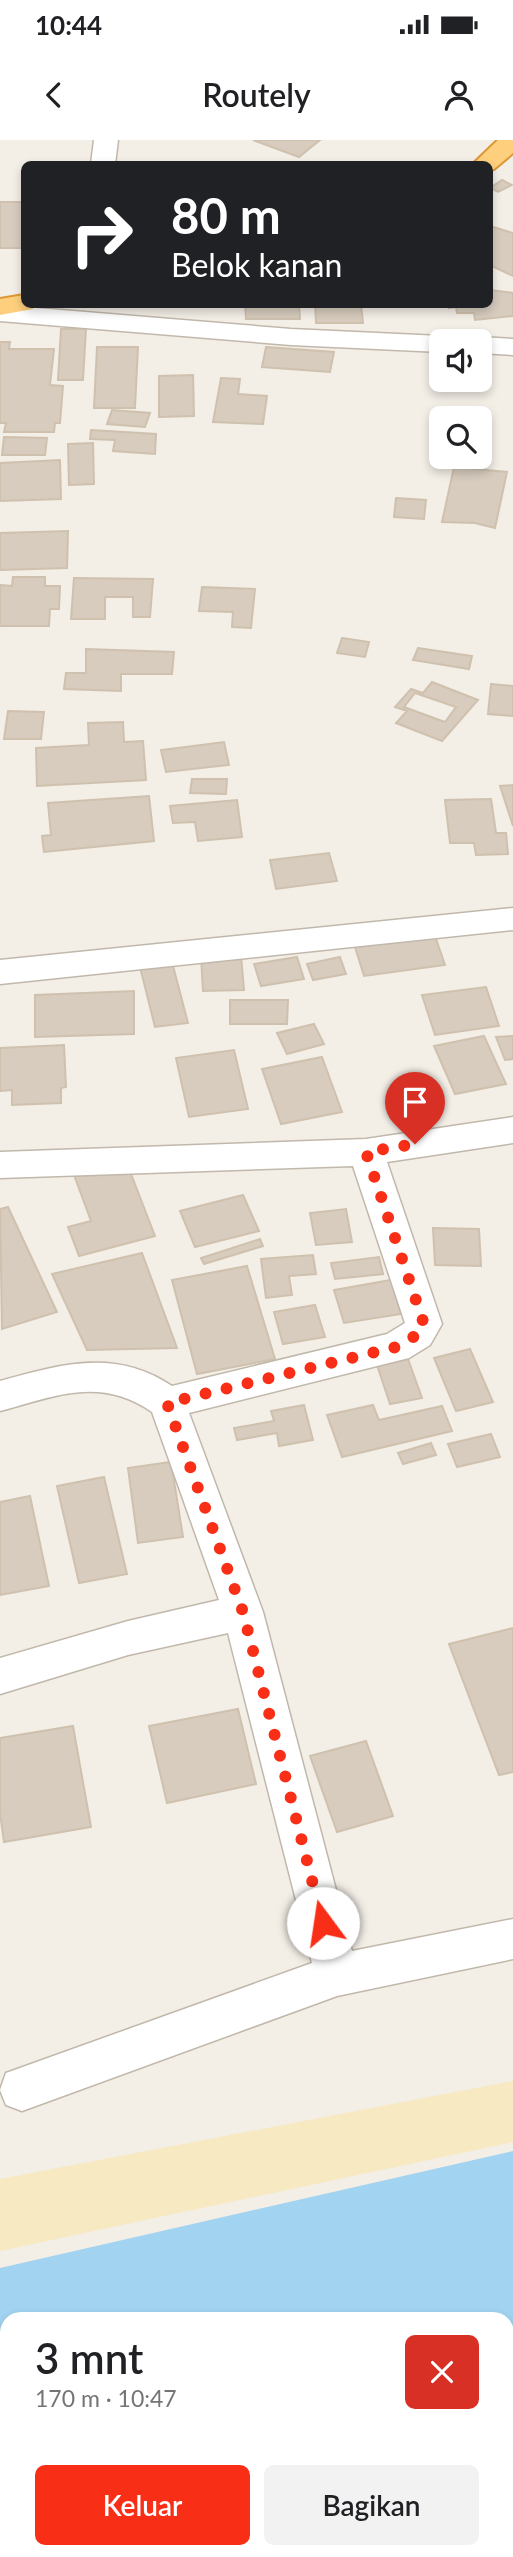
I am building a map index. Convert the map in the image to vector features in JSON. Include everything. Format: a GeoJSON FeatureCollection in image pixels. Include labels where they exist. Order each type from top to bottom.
{"type":"FeatureCollection","features":[{"type":"Feature","properties":{"kind":"highway"},"geometry":{"type":"LineString","coordinates":[[488,161],[513,140]]}},
{"type":"Feature","properties":{"kind":"highway"},"geometry":{"type":"LineString","coordinates":[[0,307],[21,304]]}},
{"type":"Feature","properties":{"kind":"street"},"geometry":{"type":"LineString","coordinates":[[103,161],[106,140]]}},
{"type":"Feature","properties":{"kind":"street"},"geometry":{"type":"LineString","coordinates":[[0,313],[291,337],[429,343]]}},
{"type":"Feature","properties":{"kind":"street"},"geometry":{"type":"LineString","coordinates":[[492,346],[513,347]]}},
{"type":"Feature","properties":{"kind":"street"},"geometry":{"type":"LineString","coordinates":[[0,972],[513,919]]}},
{"type":"Feature","properties":{"kind":"street"},"geometry":{"type":"LineString","coordinates":[[0,1165],[366,1152],[513,1130]]}},
{"type":"Feature","properties":{"kind":"street"},"geometry":{"type":"LineString","coordinates":[[167,1403],[396,1347],[417,1335],[424,1324],[366,1152]]}},
{"type":"Feature","properties":{"kind":"street"},"geometry":{"type":"LineString","coordinates":[[0,1395],[89,1373],[132,1380],[149,1387],[167,1403],[243,1612],[337,1975]]}},
{"type":"Feature","properties":{"kind":"street"},"geometry":{"type":"LineString","coordinates":[[0,1676],[128,1638],[243,1612]]}},
{"type":"Feature","properties":{"kind":"street"},"geometry":{"type":"LineString","coordinates":[[22,2089],[337,1975],[513,1939]]}},
{"type":"Feature","properties":{"kind":"sand"},"geometry":{"type":"Polygon","coordinates":[[[513,2081],[513,2142],[0,2251],[0,2179],[513,2081]]]}},
{"type":"Feature","properties":{"kind":"water"},"geometry":{"type":"Polygon","coordinates":[[[513,2151],[513,2312],[0,2312],[0,2268],[513,2151]]]}},
{"type":"Feature","properties":{"kind":"building"},"geometry":{"type":"Polygon","coordinates":[[[253,140],[320,140],[299,157],[253,140]]]}},
{"type":"Feature","properties":{"kind":"building"},"geometry":{"type":"Polygon","coordinates":[[[502,180],[512,185],[498,192],[493,190],[493,186],[502,180]]]}},
{"type":"Feature","properties":{"kind":"building"},"geometry":{"type":"Polygon","coordinates":[[[0,202],[21,202],[21,248],[0,248],[0,202]]]}},
{"type":"Feature","properties":{"kind":"building"},"geometry":{"type":"Polygon","coordinates":[[[493,227],[513,233],[513,276],[493,266],[493,227]]]}},
{"type":"Feature","properties":{"kind":"building"},"geometry":{"type":"Polygon","coordinates":[[[493,290],[513,293],[513,316],[475,320],[474,313],[457,313],[456,308],[493,308],[493,290]]]}},
{"type":"Feature","properties":{"kind":"building"},"geometry":{"type":"Polygon","coordinates":[[[245,308],[299,308],[300,319],[246,319],[245,308]]]}},
{"type":"Feature","properties":{"kind":"building"},"geometry":{"type":"Polygon","coordinates":[[[315,308],[361,308],[363,323],[316,323],[315,308]]]}},
{"type":"Feature","properties":{"kind":"building"},"geometry":{"type":"Polygon","coordinates":[[[61,329],[86,329],[83,380],[58,380],[61,329]]]}},
{"type":"Feature","properties":{"kind":"building"},"geometry":{"type":"Polygon","coordinates":[[[0,342],[10,342],[9,349],[54,349],[50,385],[63,386],[60,423],[55,423],[54,432],[4,432],[6,423],[0,423],[0,342]]]}},
{"type":"Feature","properties":{"kind":"building"},"geometry":{"type":"Polygon","coordinates":[[[97,347],[138,347],[135,408],[94,408],[97,347]]]}},
{"type":"Feature","properties":{"kind":"building"},"geometry":{"type":"Polygon","coordinates":[[[266,347],[334,352],[330,372],[262,367],[266,347]]]}},
{"type":"Feature","properties":{"kind":"building"},"geometry":{"type":"Polygon","coordinates":[[[193,375],[194,416],[159,417],[159,376],[193,375]]]}},
{"type":"Feature","properties":{"kind":"building"},"geometry":{"type":"Polygon","coordinates":[[[221,378],[240,379],[238,394],[267,396],[263,424],[213,422],[221,378]]]}},
{"type":"Feature","properties":{"kind":"building"},"geometry":{"type":"Polygon","coordinates":[[[112,410],[150,413],[145,427],[107,424],[112,410]]]}},
{"type":"Feature","properties":{"kind":"building"},"geometry":{"type":"Polygon","coordinates":[[[91,430],[156,434],[155,454],[113,451],[115,440],[90,439],[91,430]]]}},
{"type":"Feature","properties":{"kind":"building"},"geometry":{"type":"Polygon","coordinates":[[[4,437],[47,438],[45,455],[2,455],[4,437]]]}},
{"type":"Feature","properties":{"kind":"building"},"geometry":{"type":"Polygon","coordinates":[[[93,443],[94,484],[69,485],[68,444],[93,443]]]}},
{"type":"Feature","properties":{"kind":"building"},"geometry":{"type":"Polygon","coordinates":[[[60,460],[61,499],[0,501],[0,463],[60,460]]]}},
{"type":"Feature","properties":{"kind":"building"},"geometry":{"type":"Polygon","coordinates":[[[454,469],[507,472],[495,528],[475,523],[442,522],[454,469]]]}},
{"type":"Feature","properties":{"kind":"building"},"geometry":{"type":"Polygon","coordinates":[[[396,498],[426,500],[424,519],[394,517],[396,498]]]}},
{"type":"Feature","properties":{"kind":"building"},"geometry":{"type":"Polygon","coordinates":[[[68,531],[67,568],[0,570],[0,533],[68,531]]]}},
{"type":"Feature","properties":{"kind":"building"},"geometry":{"type":"Polygon","coordinates":[[[13,577],[45,577],[45,586],[60,586],[59,609],[50,609],[49,626],[0,626],[0,585],[12,586],[13,577]]]}},
{"type":"Feature","properties":{"kind":"building"},"geometry":{"type":"Polygon","coordinates":[[[74,578],[153,579],[150,617],[133,617],[133,597],[105,597],[105,619],[71,619],[74,578]]]}},
{"type":"Feature","properties":{"kind":"building"},"geometry":{"type":"Polygon","coordinates":[[[202,587],[255,589],[251,628],[232,627],[233,612],[199,611],[202,587]]]}},
{"type":"Feature","properties":{"kind":"building"},"geometry":{"type":"Polygon","coordinates":[[[342,638],[369,642],[365,657],[337,653],[342,638]]]}},
{"type":"Feature","properties":{"kind":"building"},"geometry":{"type":"Polygon","coordinates":[[[418,648],[472,656],[469,669],[413,660],[418,648]]]}},
{"type":"Feature","properties":{"kind":"building"},"geometry":{"type":"Polygon","coordinates":[[[86,649],[174,652],[172,674],[121,674],[121,691],[64,689],[66,673],[86,673],[86,649]]]}},
{"type":"Feature","properties":{"kind":"building"},"geometry":{"type":"Polygon","coordinates":[[[432,682],[478,700],[442,741],[396,723],[407,711],[395,707],[411,689],[423,693],[432,682]],[[415,693],[404,707],[445,722],[456,707],[415,693]]]}},
{"type":"Feature","properties":{"kind":"building"},"geometry":{"type":"Polygon","coordinates":[[[491,684],[513,686],[513,716],[488,714],[491,684]]]}},
{"type":"Feature","properties":{"kind":"building"},"geometry":{"type":"Polygon","coordinates":[[[8,711],[44,712],[41,739],[4,739],[8,711]]]}},
{"type":"Feature","properties":{"kind":"building"},"geometry":{"type":"Polygon","coordinates":[[[123,722],[124,742],[143,741],[146,780],[37,786],[36,748],[89,745],[88,723],[123,722]]]}},
{"type":"Feature","properties":{"kind":"building"},"geometry":{"type":"Polygon","coordinates":[[[224,742],[229,765],[166,772],[161,750],[224,742]]]}},
{"type":"Feature","properties":{"kind":"building"},"geometry":{"type":"Polygon","coordinates":[[[192,779],[227,779],[226,794],[190,793],[192,779]]]}},
{"type":"Feature","properties":{"kind":"building"},"geometry":{"type":"Polygon","coordinates":[[[513,785],[513,826],[500,786],[513,785]]]}},
{"type":"Feature","properties":{"kind":"building"},"geometry":{"type":"Polygon","coordinates":[[[149,796],[154,841],[44,852],[42,836],[51,835],[48,803],[149,796]]]}},
{"type":"Feature","properties":{"kind":"building"},"geometry":{"type":"Polygon","coordinates":[[[491,799],[496,833],[506,833],[508,854],[476,855],[474,843],[450,843],[445,800],[491,799]]]}},
{"type":"Feature","properties":{"kind":"building"},"geometry":{"type":"Polygon","coordinates":[[[237,800],[242,837],[198,841],[195,822],[173,823],[170,806],[237,800]]]}},
{"type":"Feature","properties":{"kind":"building"},"geometry":{"type":"Polygon","coordinates":[[[329,853],[337,881],[276,889],[270,860],[329,853]]]}},
{"type":"Feature","properties":{"kind":"building"},"geometry":{"type":"Polygon","coordinates":[[[435,936],[445,965],[364,976],[355,947],[435,936]]]}},
{"type":"Feature","properties":{"kind":"building"},"geometry":{"type":"Polygon","coordinates":[[[241,955],[244,990],[203,991],[201,956],[241,955]]]}},
{"type":"Feature","properties":{"kind":"building"},"geometry":{"type":"Polygon","coordinates":[[[297,957],[304,979],[261,986],[254,964],[297,957]]]}},
{"type":"Feature","properties":{"kind":"building"},"geometry":{"type":"Polygon","coordinates":[[[340,957],[346,974],[313,980],[307,964],[340,957]]]}},
{"type":"Feature","properties":{"kind":"building"},"geometry":{"type":"Polygon","coordinates":[[[172,962],[188,1023],[155,1027],[140,967],[172,962]]]}},
{"type":"Feature","properties":{"kind":"building"},"geometry":{"type":"Polygon","coordinates":[[[486,987],[499,1026],[435,1035],[422,995],[486,987]]]}},
{"type":"Feature","properties":{"kind":"building"},"geometry":{"type":"Polygon","coordinates":[[[134,991],[134,1034],[35,1037],[35,995],[134,991]]]}},
{"type":"Feature","properties":{"kind":"building"},"geometry":{"type":"Polygon","coordinates":[[[230,1000],[288,1000],[287,1024],[230,1024],[230,1000]]]}},
{"type":"Feature","properties":{"kind":"building"},"geometry":{"type":"Polygon","coordinates":[[[314,1024],[324,1044],[287,1054],[277,1033],[314,1024]]]}},
{"type":"Feature","properties":{"kind":"building"},"geometry":{"type":"Polygon","coordinates":[[[484,1036],[506,1084],[455,1094],[434,1046],[484,1036]]]}},
{"type":"Feature","properties":{"kind":"building"},"geometry":{"type":"Polygon","coordinates":[[[513,1036],[513,1059],[505,1060],[496,1037],[513,1036]]]}},
{"type":"Feature","properties":{"kind":"building"},"geometry":{"type":"Polygon","coordinates":[[[64,1045],[66,1087],[61,1088],[61,1103],[12,1105],[12,1090],[0,1091],[0,1048],[64,1045]]]}},
{"type":"Feature","properties":{"kind":"building"},"geometry":{"type":"Polygon","coordinates":[[[234,1050],[248,1109],[189,1117],[176,1058],[234,1050]]]}},
{"type":"Feature","properties":{"kind":"building"},"geometry":{"type":"Polygon","coordinates":[[[322,1057],[342,1112],[281,1124],[262,1069],[322,1057]]]}},
{"type":"Feature","properties":{"kind":"building"},"geometry":{"type":"Polygon","coordinates":[[[126,1161],[155,1236],[79,1256],[68,1227],[91,1221],[74,1175],[126,1161]]]}},
{"type":"Feature","properties":{"kind":"building"},"geometry":{"type":"Polygon","coordinates":[[[243,1195],[259,1231],[195,1247],[180,1211],[243,1195]]]}},
{"type":"Feature","properties":{"kind":"building"},"geometry":{"type":"Polygon","coordinates":[[[8,1207],[57,1312],[2,1329],[0,1209],[8,1207]]]}},
{"type":"Feature","properties":{"kind":"building"},"geometry":{"type":"Polygon","coordinates":[[[346,1209],[352,1242],[316,1245],[310,1213],[346,1209]]]}},
{"type":"Feature","properties":{"kind":"building"},"geometry":{"type":"Polygon","coordinates":[[[433,1228],[479,1229],[481,1266],[435,1265],[433,1228]]]}},
{"type":"Feature","properties":{"kind":"building"},"geometry":{"type":"Polygon","coordinates":[[[260,1239],[263,1246],[204,1264],[201,1258],[260,1239]]]}},
{"type":"Feature","properties":{"kind":"building"},"geometry":{"type":"Polygon","coordinates":[[[142,1253],[177,1348],[87,1350],[52,1274],[142,1253]]]}},
{"type":"Feature","properties":{"kind":"building"},"geometry":{"type":"Polygon","coordinates":[[[313,1255],[316,1274],[289,1276],[292,1295],[266,1298],[261,1259],[313,1255]]]}},
{"type":"Feature","properties":{"kind":"building"},"geometry":{"type":"Polygon","coordinates":[[[379,1257],[383,1274],[335,1279],[331,1263],[379,1257]]]}},
{"type":"Feature","properties":{"kind":"building"},"geometry":{"type":"Polygon","coordinates":[[[247,1266],[275,1359],[197,1374],[172,1280],[247,1266]]]}},
{"type":"Feature","properties":{"kind":"building"},"geometry":{"type":"Polygon","coordinates":[[[391,1280],[401,1314],[344,1323],[334,1290],[391,1280]]]}},
{"type":"Feature","properties":{"kind":"building"},"geometry":{"type":"Polygon","coordinates":[[[315,1305],[325,1337],[283,1344],[274,1312],[315,1305]]]}},
{"type":"Feature","properties":{"kind":"building"},"geometry":{"type":"Polygon","coordinates":[[[470,1349],[493,1402],[456,1411],[434,1358],[470,1349]]]}},
{"type":"Feature","properties":{"kind":"building"},"geometry":{"type":"Polygon","coordinates":[[[408,1359],[422,1398],[390,1404],[377,1365],[408,1359]]]}},
{"type":"Feature","properties":{"kind":"building"},"geometry":{"type":"Polygon","coordinates":[[[304,1405],[313,1440],[279,1446],[277,1433],[237,1440],[234,1428],[274,1421],[271,1411],[304,1405]]]}},
{"type":"Feature","properties":{"kind":"building"},"geometry":{"type":"Polygon","coordinates":[[[373,1405],[379,1420],[442,1406],[452,1431],[342,1457],[327,1415],[373,1405]]]}},
{"type":"Feature","properties":{"kind":"building"},"geometry":{"type":"Polygon","coordinates":[[[491,1434],[500,1457],[457,1467],[448,1444],[491,1434]]]}},
{"type":"Feature","properties":{"kind":"building"},"geometry":{"type":"Polygon","coordinates":[[[431,1443],[436,1455],[403,1464],[398,1453],[431,1443]]]}},
{"type":"Feature","properties":{"kind":"building"},"geometry":{"type":"Polygon","coordinates":[[[171,1462],[183,1537],[138,1543],[128,1468],[171,1462]]]}},
{"type":"Feature","properties":{"kind":"building"},"geometry":{"type":"Polygon","coordinates":[[[104,1477],[127,1574],[79,1583],[57,1486],[104,1477]]]}},
{"type":"Feature","properties":{"kind":"building"},"geometry":{"type":"Polygon","coordinates":[[[30,1496],[49,1586],[0,1595],[0,1502],[30,1496]]]}},
{"type":"Feature","properties":{"kind":"building"},"geometry":{"type":"Polygon","coordinates":[[[513,1628],[513,1772],[499,1775],[449,1644],[513,1628]]]}},
{"type":"Feature","properties":{"kind":"building"},"geometry":{"type":"Polygon","coordinates":[[[238,1709],[256,1784],[167,1803],[149,1726],[238,1709]]]}},
{"type":"Feature","properties":{"kind":"building"},"geometry":{"type":"Polygon","coordinates":[[[73,1726],[91,1827],[4,1842],[0,1813],[0,1738],[73,1726]]]}},
{"type":"Feature","properties":{"kind":"building"},"geometry":{"type":"Polygon","coordinates":[[[366,1741],[393,1816],[337,1832],[310,1756],[366,1741]]]}},
{"type":"Feature","properties":{"kind":"route"},"geometry":{"type":"LineString","coordinates":[[323,1923],[243,1612],[167,1403],[396,1347],[417,1335],[424,1324],[366,1152],[415,1144]]}}]}
